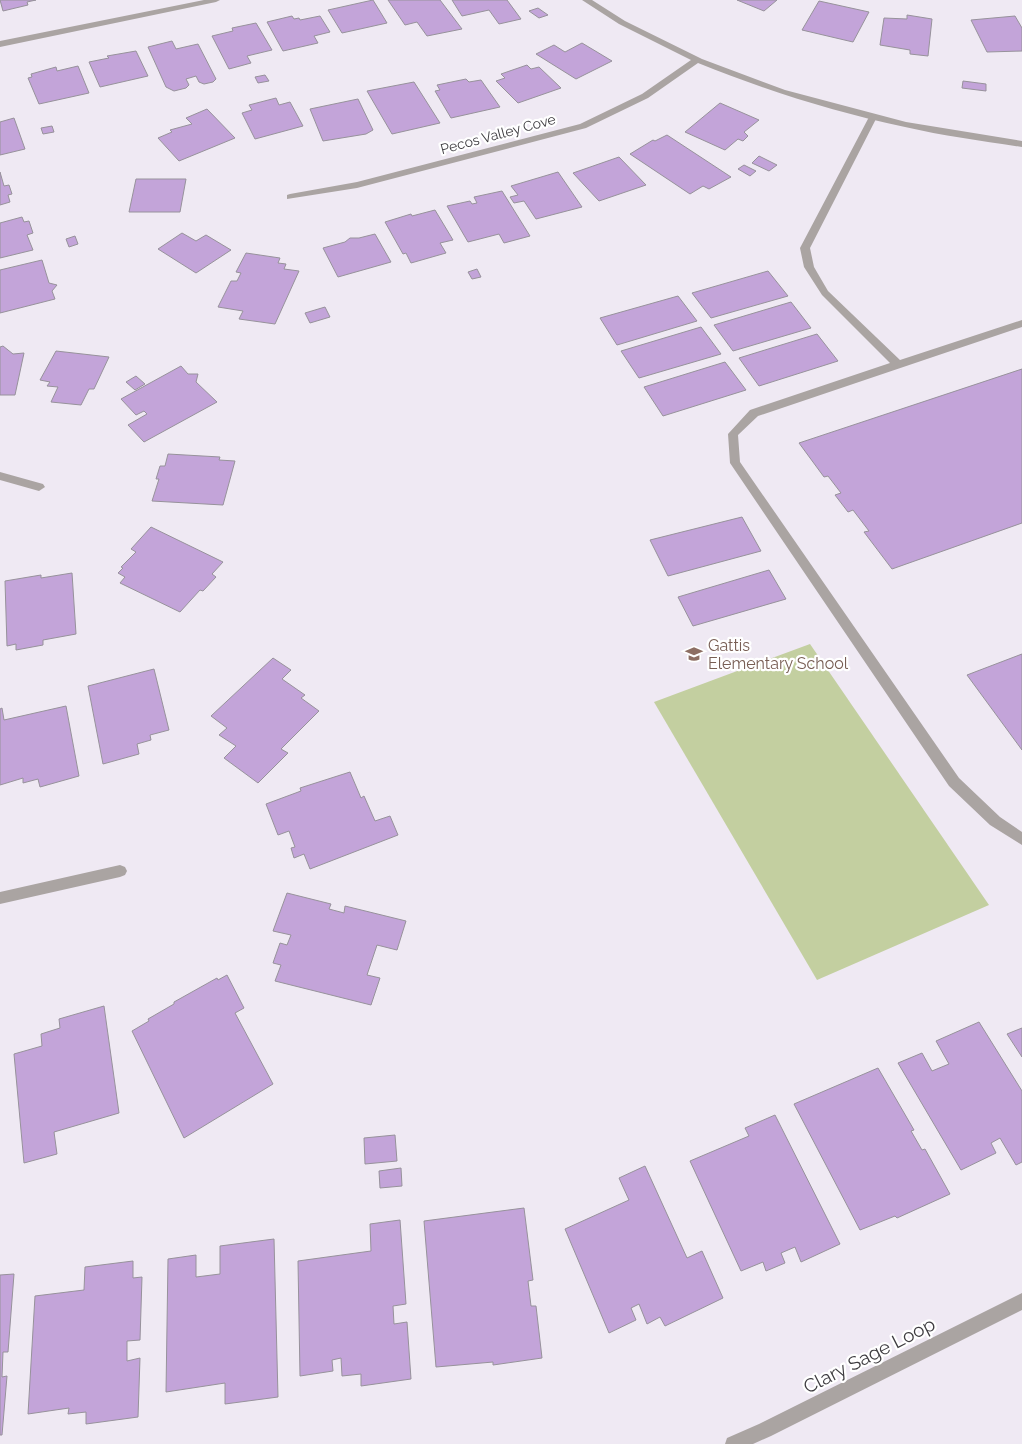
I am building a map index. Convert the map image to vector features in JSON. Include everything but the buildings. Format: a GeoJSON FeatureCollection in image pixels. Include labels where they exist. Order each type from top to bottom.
{"type":"FeatureCollection","features":[{"type":"Feature","properties":{"kind":"street"},"geometry":{"type":"LineString","coordinates":[[0,44],[216,0]]}},
{"type":"Feature","properties":{"kind":"street"},"geometry":{"type":"LineString","coordinates":[[586,0],[647,36],[698,59],[776,89],[907,125],[1022,144]]}},
{"type":"Feature","properties":{"kind":"street","name":"Pecos Valley Cove"},"geometry":{"type":"LineString","coordinates":[[290,197],[357,185],[583,126],[645,96],[698,59]]}},
{"type":"Feature","properties":{"kind":"street"},"geometry":{"type":"LineString","coordinates":[[873,117],[805,248],[809,267],[825,292],[898,364]]}},
{"type":"Feature","properties":{"kind":"street"},"geometry":{"type":"LineString","coordinates":[[1022,323],[754,413],[733,434],[735,463],[954,782],[995,821],[1022,839]]}},
{"type":"Feature","properties":{"kind":"street"},"geometry":{"type":"LineString","coordinates":[[0,476],[39,487]]}},
{"type":"Feature","properties":{"kind":"street"},"geometry":{"type":"LineString","coordinates":[[0,898],[120,871]]}},
{"type":"Feature","properties":{"kind":"street","name":"Clary Sage Loop"},"geometry":{"type":"LineString","coordinates":[[733,1444],[1022,1301]]}},
{"type":"Feature","properties":{"kind":"green space"},"geometry":{"type":"Polygon","coordinates":[[[810,644],[989,905],[817,980],[654,702],[810,644]]]}},
{"type":"Feature","properties":{"kind":"place","name":"Gattis Elementary School"},"geometry":{"type":"Point","coordinates":[694,654]}}]}
